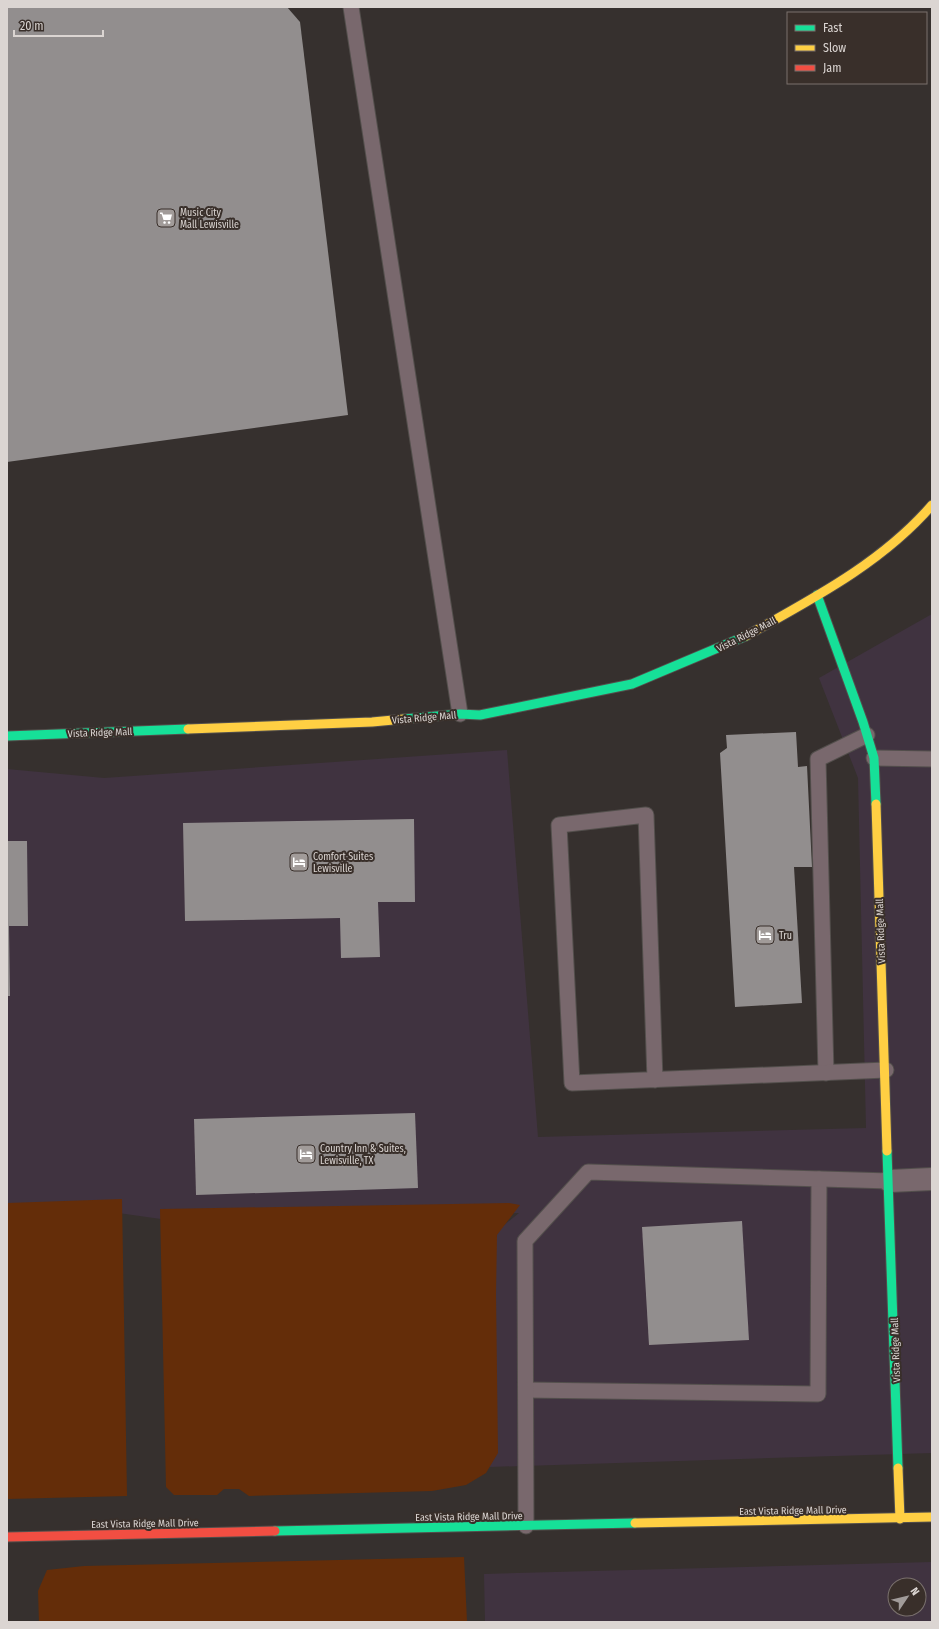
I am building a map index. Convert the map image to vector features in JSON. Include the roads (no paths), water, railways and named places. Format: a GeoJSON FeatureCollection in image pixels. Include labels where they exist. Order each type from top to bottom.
{"type":"FeatureCollection","features":[{"type":"Feature","properties":{"kind":"street","name":"Vista Ridge Mall"},"geometry":{"type":"LineString","coordinates":[[7,736],[372,722],[460,714],[480,715],[632,684],[735,642],[817,596],[877,557],[915,525],[932,505]]}},
{"type":"Feature","properties":{"kind":"street","name":"Vista Ridge Mall"},"geometry":{"type":"LineString","coordinates":[[817,596],[874,758],[890,1181],[900,1518]]}},
{"type":"Feature","properties":{"kind":"street"},"geometry":{"type":"LineString","coordinates":[[890,1181],[932,1179]]}},
{"type":"Feature","properties":{"kind":"street","name":"East Vista Ridge Mall Drive"},"geometry":{"type":"LineString","coordinates":[[7,1537],[932,1517]]}},
{"type":"Feature","properties":{"kind":"lane"},"geometry":{"type":"LineString","coordinates":[[351,7],[460,714]]}},
{"type":"Feature","properties":{"kind":"lane"},"geometry":{"type":"LineString","coordinates":[[826,1073],[818,759],[867,735]]}},
{"type":"Feature","properties":{"kind":"lane"},"geometry":{"type":"LineString","coordinates":[[874,758],[932,760]]}},
{"type":"Feature","properties":{"kind":"lane"},"geometry":{"type":"LineString","coordinates":[[655,1080],[646,815],[559,825],[572,1083],[655,1080],[826,1073],[886,1070]]}},
{"type":"Feature","properties":{"kind":"lane"},"geometry":{"type":"LineString","coordinates":[[526,1526],[525,1241],[588,1172],[890,1181]]}},
{"type":"Feature","properties":{"kind":"lane"},"geometry":{"type":"LineString","coordinates":[[526,1390],[818,1394],[819,1179]]}},
{"type":"Feature","properties":{"kind":"place","name":"Music City Mall Lewisville"},"geometry":{"type":"Point","coordinates":[166,218]}},
{"type":"Feature","properties":{"kind":"place","name":"Comfort Suites Lewisville"},"geometry":{"type":"Point","coordinates":[299,862]}},
{"type":"Feature","properties":{"kind":"place","name":"Tru"},"geometry":{"type":"Point","coordinates":[765,935]}},
{"type":"Feature","properties":{"kind":"place","name":"Country Inn & Suites, Lewisville, TX"},"geometry":{"type":"Point","coordinates":[306,1154]}}]}
